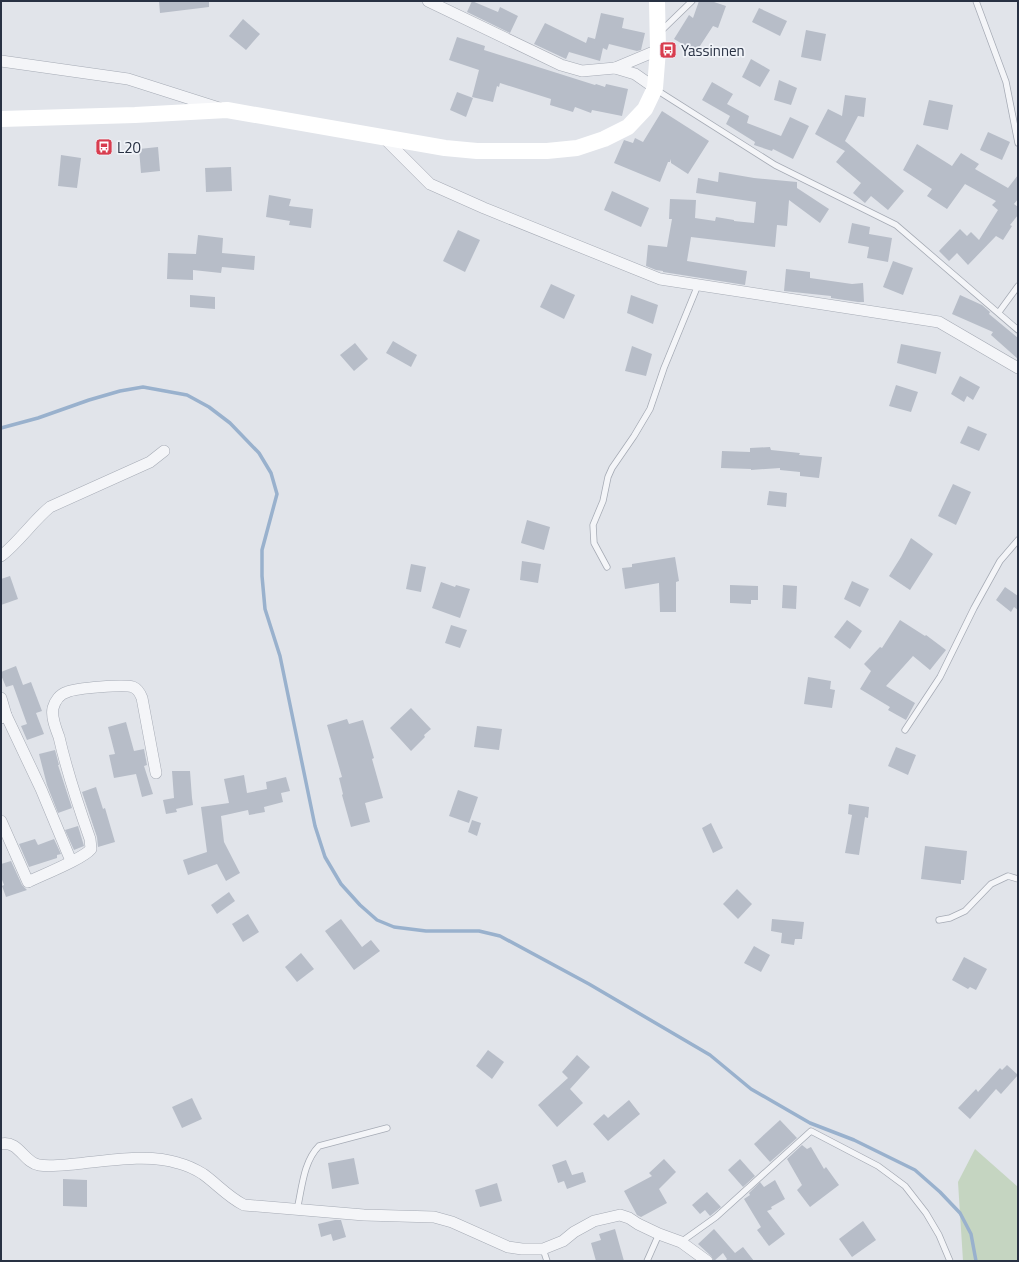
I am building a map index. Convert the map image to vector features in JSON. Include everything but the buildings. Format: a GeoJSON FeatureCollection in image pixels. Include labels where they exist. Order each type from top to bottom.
{"type":"FeatureCollection","features":[{"type":"Feature","properties":{"kind":"street"},"geometry":{"type":"LineString","coordinates":[[428,1],[561,65],[582,70],[615,68],[658,50]]}},
{"type":"Feature","properties":{"kind":"street"},"geometry":{"type":"LineString","coordinates":[[1,60],[128,79],[227,110],[445,148],[477,151],[547,151],[577,148],[604,139],[628,127],[645,109],[655,88],[658,50],[657,1]]}},
{"type":"Feature","properties":{"kind":"street"},"geometry":{"type":"LineString","coordinates":[[615,68],[635,74],[655,88]]}},
{"type":"Feature","properties":{"kind":"street"},"geometry":{"type":"LineString","coordinates":[[1,120],[227,110]]}},
{"type":"Feature","properties":{"kind":"street"},"geometry":{"type":"LineString","coordinates":[[383,136],[430,184],[484,208],[660,279],[939,322],[1018,368]]}},
{"type":"Feature","properties":{"kind":"street"},"geometry":{"type":"LineString","coordinates":[[1,556],[16,543],[40,515],[50,507],[150,462],[164,451]]}},
{"type":"Feature","properties":{"kind":"street"},"geometry":{"type":"LineString","coordinates":[[1,821],[28,882],[71,861],[91,849],[91,845],[68,777],[54,721],[54,707],[61,695],[67,692],[94,687],[135,687],[142,698],[156,773]]}},
{"type":"Feature","properties":{"kind":"street"},"geometry":{"type":"LineString","coordinates":[[1,698],[4,716],[41,790],[71,861]]}},
{"type":"Feature","properties":{"kind":"street"},"geometry":{"type":"LineString","coordinates":[[1,1144],[12,1145],[36,1165],[44,1166],[151,1158],[176,1162],[202,1173],[235,1201],[244,1204],[364,1215],[434,1217],[452,1222],[508,1247],[522,1249],[543,1248],[563,1241],[574,1232],[594,1221],[620,1215],[629,1218],[659,1234],[681,1242],[708,1261]]}},
{"type":"Feature","properties":{"kind":"lane"},"geometry":{"type":"LineString","coordinates":[[658,34],[692,1]]}},
{"type":"Feature","properties":{"kind":"lane"},"geometry":{"type":"LineString","coordinates":[[976,1],[1006,82],[1018,143]]}},
{"type":"Feature","properties":{"kind":"lane"},"geometry":{"type":"LineString","coordinates":[[655,88],[775,165],[896,224],[1018,330]]}},
{"type":"Feature","properties":{"kind":"lane"},"geometry":{"type":"LineString","coordinates":[[607,567],[594,543],[593,525],[603,501],[608,477],[612,468],[650,409],[664,368],[698,285]]}},
{"type":"Feature","properties":{"kind":"lane"},"geometry":{"type":"LineString","coordinates":[[999,312],[1018,286]]}},
{"type":"Feature","properties":{"kind":"lane"},"geometry":{"type":"LineString","coordinates":[[905,730],[940,677],[974,608],[1000,561],[1018,540]]}},
{"type":"Feature","properties":{"kind":"lane"},"geometry":{"type":"LineString","coordinates":[[939,920],[950,918],[965,911],[991,884],[1008,876],[1018,879]]}},
{"type":"Feature","properties":{"kind":"lane"},"geometry":{"type":"LineString","coordinates":[[297,1210],[312,1152],[319,1146],[387,1128]]}},
{"type":"Feature","properties":{"kind":"lane"},"geometry":{"type":"LineString","coordinates":[[681,1242],[716,1216],[811,1131],[878,1166],[905,1186],[929,1218],[939,1235],[950,1261]]}},
{"type":"Feature","properties":{"kind":"lane"},"geometry":{"type":"LineString","coordinates":[[647,1261],[659,1234]]}},
{"type":"Feature","properties":{"kind":"lane"},"geometry":{"type":"LineString","coordinates":[[543,1248],[547,1261]]}},
{"type":"Feature","properties":{"kind":"green space"},"geometry":{"type":"Polygon","coordinates":[[[975,1149],[1018,1187],[1018,1261],[963,1261],[958,1182],[975,1149]]]}},
{"type":"Feature","properties":{"kind":"waterway"},"geometry":{"type":"LineString","coordinates":[[1,428],[38,418],[120,391],[143,387],[187,395],[209,407],[230,423],[259,453],[271,473],[277,494],[262,550],[262,576],[265,609],[280,656],[315,826],[325,857],[341,884],[360,905],[377,920],[394,927],[426,931],[479,931],[500,936],[589,984],[710,1055],[751,1089],[810,1123],[854,1140],[915,1170],[940,1192],[960,1213],[971,1234],[976,1261]]}},
{"type":"Feature","properties":{"kind":"place","name":"Yassinnen"},"geometry":{"type":"Point","coordinates":[668,50]}},
{"type":"Feature","properties":{"kind":"place","name":"L20"},"geometry":{"type":"Point","coordinates":[104,147]}}]}
